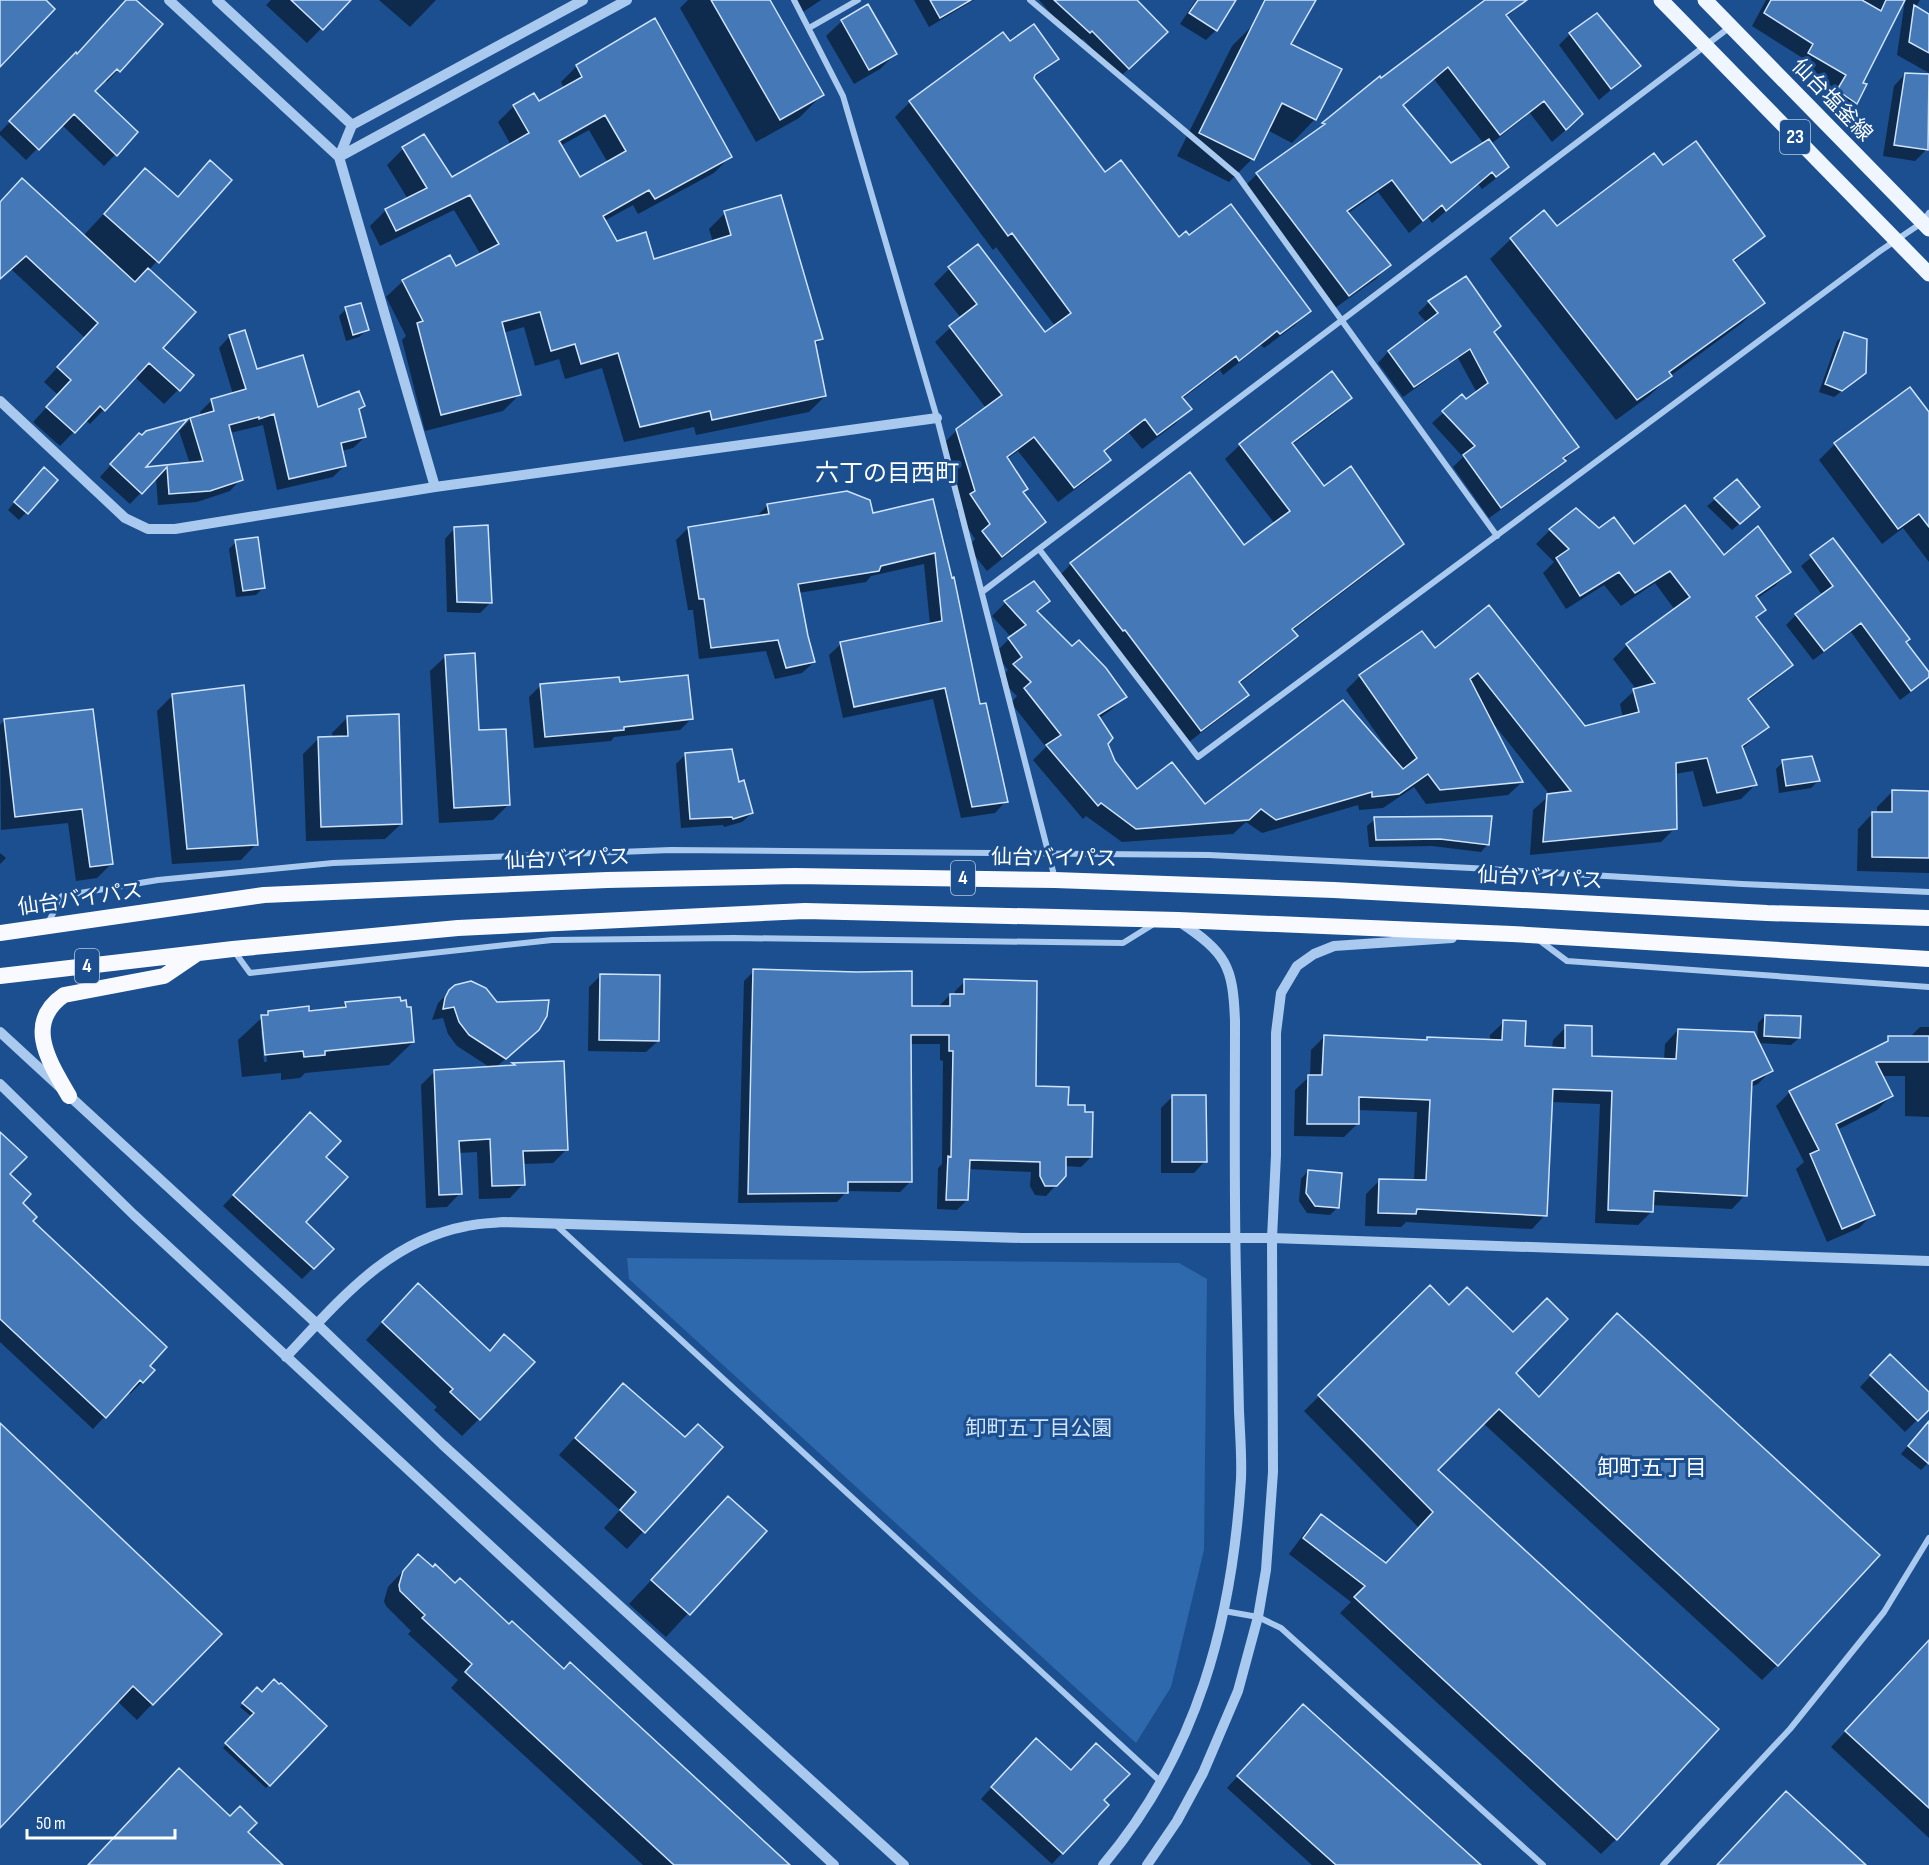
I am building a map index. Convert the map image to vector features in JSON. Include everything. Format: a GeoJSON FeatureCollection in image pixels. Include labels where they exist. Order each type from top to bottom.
{"type":"FeatureCollection","features":[{"type":"Feature","properties":{"kind":"highway","name":"仙台バイパス"},"geometry":{"type":"LineString","coordinates":[[0,933],[264,895],[607,880],[795,876],[1055,879],[1334,890],[1767,913],[1929,918]]}},
{"type":"Feature","properties":{"kind":"highway","name":"4"},"geometry":{"type":"LineString","coordinates":[[0,976],[233,949],[458,928],[805,911],[1169,920],[1512,934],[1929,958]]}},
{"type":"Feature","properties":{"kind":"highway"},"geometry":{"type":"LineString","coordinates":[[69,1096],[44,1047],[42,1034],[44,1017],[55,1001],[64,995],[164,976],[198,953]]}},
{"type":"Feature","properties":{"kind":"main road","name":"23"},"geometry":{"type":"LineString","coordinates":[[1661,0],[1929,274]]}},
{"type":"Feature","properties":{"kind":"main road","name":"仙台塩釜線"},"geometry":{"type":"LineString","coordinates":[[1705,0],[1927,222]]}},
{"type":"Feature","properties":{"kind":"street"},"geometry":{"type":"LineString","coordinates":[[169,0],[339,157],[435,487]]}},
{"type":"Feature","properties":{"kind":"street"},"geometry":{"type":"LineString","coordinates":[[217,0],[352,125]]}},
{"type":"Feature","properties":{"kind":"street"},"geometry":{"type":"LineString","coordinates":[[339,157],[627,0]]}},
{"type":"Feature","properties":{"kind":"street"},"geometry":{"type":"LineString","coordinates":[[794,0],[843,96],[937,418],[1055,879]]}},
{"type":"Feature","properties":{"kind":"street"},"geometry":{"type":"LineString","coordinates":[[809,28],[858,0]]}},
{"type":"Feature","properties":{"kind":"street"},"geometry":{"type":"LineString","coordinates":[[1030,0],[1237,174],[1497,536]]}},
{"type":"Feature","properties":{"kind":"street"},"geometry":{"type":"LineString","coordinates":[[339,157],[352,125],[576,2]]}},
{"type":"Feature","properties":{"kind":"street"},"geometry":{"type":"LineString","coordinates":[[982,592],[1731,26]]}},
{"type":"Feature","properties":{"kind":"street"},"geometry":{"type":"LineString","coordinates":[[1039,549],[1198,757],[1896,240],[1927,222]]}},
{"type":"Feature","properties":{"kind":"street"},"geometry":{"type":"LineString","coordinates":[[0,401],[125,518],[148,529],[175,530],[435,487],[937,418]]}},
{"type":"Feature","properties":{"kind":"street"},"geometry":{"type":"LineString","coordinates":[[46,926],[62,896],[158,880],[333,863],[671,850],[1209,855],[1929,892]]}},
{"type":"Feature","properties":{"kind":"street"},"geometry":{"type":"LineString","coordinates":[[233,949],[250,973],[552,940],[734,938],[1123,943],[1169,920],[1208,941],[1224,960],[1233,986],[1235,1021],[1235,1239],[1241,1478],[1233,1554],[1224,1611],[1207,1678],[1181,1745],[1161,1782],[1119,1846],[1103,1865]]}},
{"type":"Feature","properties":{"kind":"street"},"geometry":{"type":"LineString","coordinates":[[1147,1865],[1177,1821],[1203,1773],[1238,1691],[1258,1617],[1266,1570],[1273,1472],[1272,1238],[1276,1155],[1277,1023],[1281,993],[1297,966],[1314,954],[1334,946],[1512,934]]}},
{"type":"Feature","properties":{"kind":"street"},"geometry":{"type":"LineString","coordinates":[[1533,935],[1567,962],[1929,987]]}},
{"type":"Feature","properties":{"kind":"street"},"geometry":{"type":"LineString","coordinates":[[0,1032],[317,1324],[482,1481],[904,1865]]}},
{"type":"Feature","properties":{"kind":"street"},"geometry":{"type":"LineString","coordinates":[[0,1084],[134,1215],[834,1865]]}},
{"type":"Feature","properties":{"kind":"street"},"geometry":{"type":"LineString","coordinates":[[286,1357],[339,1299],[391,1256],[430,1236],[467,1226],[504,1222],[1022,1238],[1272,1238],[1929,1261]]}},
{"type":"Feature","properties":{"kind":"street"},"geometry":{"type":"LineString","coordinates":[[554,1222],[1161,1782]]}},
{"type":"Feature","properties":{"kind":"street"},"geometry":{"type":"LineString","coordinates":[[1663,1865],[1797,1720],[1884,1612],[1929,1538]]}},
{"type":"Feature","properties":{"kind":"street"},"geometry":{"type":"LineString","coordinates":[[1224,1611],[1258,1617],[1281,1628],[1544,1865]]}},
{"type":"Feature","properties":{"kind":"green space","name":"卸町五丁目公園"},"geometry":{"type":"Polygon","coordinates":[[[627,1258],[1179,1263],[1207,1279],[1204,1550],[1171,1687],[1136,1743],[629,1279],[627,1258]]]}},
{"type":"Feature","properties":{"kind":"building"},"geometry":{"type":"Polygon","coordinates":[[[0,0],[46,0],[55,9],[0,67],[0,0]]]}},
{"type":"Feature","properties":{"kind":"building"},"geometry":{"type":"Polygon","coordinates":[[[126,0],[136,0],[163,24],[120,72],[117,69],[95,91],[138,132],[117,156],[74,114],[39,150],[9,121],[76,52],[77,54],[126,0]]]}},
{"type":"Feature","properties":{"kind":"building"},"geometry":{"type":"Polygon","coordinates":[[[291,0],[351,0],[323,30],[291,0]]]}},
{"type":"Feature","properties":{"kind":"building"},"geometry":{"type":"Polygon","coordinates":[[[711,0],[770,0],[824,95],[780,120],[711,0]]]}},
{"type":"Feature","properties":{"kind":"building"},"geometry":{"type":"Polygon","coordinates":[[[930,0],[971,0],[940,18],[930,0]]]}},
{"type":"Feature","properties":{"kind":"building"},"geometry":{"type":"Polygon","coordinates":[[[1054,0],[1137,0],[1168,32],[1129,69],[1092,31],[1090,33],[1054,0]]]}},
{"type":"Feature","properties":{"kind":"building"},"geometry":{"type":"Polygon","coordinates":[[[1198,0],[1236,0],[1217,31],[1189,13],[1198,0]]]}},
{"type":"Feature","properties":{"kind":"building"},"geometry":{"type":"Polygon","coordinates":[[[1265,0],[1316,0],[1291,44],[1342,69],[1316,120],[1282,103],[1254,160],[1199,133],[1265,0]]]}},
{"type":"Feature","properties":{"kind":"building"},"geometry":{"type":"Polygon","coordinates":[[[1485,0],[1527,0],[1506,15],[1583,114],[1566,130],[1544,101],[1500,135],[1448,67],[1403,105],[1451,163],[1489,139],[1509,167],[1496,177],[1492,172],[1446,211],[1442,205],[1423,221],[1392,180],[1347,211],[1391,265],[1349,296],[1256,173],[1325,124],[1322,123],[1380,76],[1381,78],[1485,0]]]}},
{"type":"Feature","properties":{"kind":"building"},"geometry":{"type":"Polygon","coordinates":[[[1771,0],[1862,0],[1881,11],[1886,0],[1905,0],[1863,83],[1867,84],[1857,104],[1837,90],[1846,75],[1808,53],[1813,44],[1764,13],[1771,0]]]}},
{"type":"Feature","properties":{"kind":"building"},"geometry":{"type":"Polygon","coordinates":[[[868,4],[897,54],[869,70],[841,20],[868,4]]]}},
{"type":"Feature","properties":{"kind":"building"},"geometry":{"type":"Polygon","coordinates":[[[1914,5],[1929,14],[1929,53],[1909,42],[1914,5]]]}},
{"type":"Feature","properties":{"kind":"building"},"geometry":{"type":"Polygon","coordinates":[[[1597,13],[1641,66],[1611,89],[1569,33],[1597,13]]]}},
{"type":"Feature","properties":{"kind":"building"},"geometry":{"type":"Polygon","coordinates":[[[655,18],[732,157],[655,199],[649,190],[603,216],[617,241],[646,232],[654,259],[731,235],[724,211],[781,195],[823,339],[815,341],[826,396],[712,420],[710,411],[640,427],[618,353],[581,364],[575,344],[551,351],[540,312],[502,322],[521,395],[441,415],[417,323],[423,321],[402,280],[450,255],[456,266],[499,244],[470,195],[396,231],[385,209],[427,188],[402,147],[424,134],[452,177],[529,133],[513,105],[534,93],[539,101],[582,77],[576,65],[655,18]],[[605,115],[559,141],[580,177],[626,151],[605,115]]]}},
{"type":"Feature","properties":{"kind":"building"},"geometry":{"type":"Polygon","coordinates":[[[1034,24],[1059,59],[1034,78],[1105,172],[1121,160],[1179,237],[1186,231],[1189,235],[1231,204],[1311,311],[1280,334],[1277,331],[1239,361],[1236,356],[1182,397],[1192,409],[1157,435],[1145,419],[1104,451],[1111,460],[1074,488],[1034,437],[1007,457],[1028,489],[1023,492],[1046,522],[1002,557],[982,531],[990,524],[970,494],[975,491],[956,429],[1002,395],[949,326],[977,304],[948,267],[978,244],[1045,332],[1071,313],[1012,233],[1008,236],[909,101],[1003,32],[1010,41],[1034,24]]]}},
{"type":"Feature","properties":{"kind":"building"},"geometry":{"type":"Polygon","coordinates":[[[1905,73],[1929,74],[1928,150],[1894,145],[1905,73]]]}},
{"type":"Feature","properties":{"kind":"building"},"geometry":{"type":"Polygon","coordinates":[[[1696,141],[1765,236],[1733,260],[1765,303],[1669,372],[1672,376],[1637,400],[1510,238],[1544,210],[1557,226],[1654,153],[1663,165],[1696,141]]]}},
{"type":"Feature","properties":{"kind":"building"},"geometry":{"type":"Polygon","coordinates":[[[210,160],[232,180],[159,263],[104,214],[145,168],[178,197],[210,160]]]}},
{"type":"Feature","properties":{"kind":"building"},"geometry":{"type":"Polygon","coordinates":[[[22,178],[135,282],[148,268],[196,312],[163,348],[194,375],[180,391],[149,363],[105,411],[100,406],[75,433],[46,407],[71,380],[57,367],[98,323],[26,256],[0,279],[0,202],[22,178]]]}},
{"type":"Feature","properties":{"kind":"building"},"geometry":{"type":"Polygon","coordinates":[[[1466,276],[1501,326],[1494,332],[1579,447],[1563,458],[1566,461],[1501,508],[1463,455],[1475,446],[1442,411],[1462,394],[1466,399],[1488,383],[1470,349],[1414,387],[1388,351],[1438,313],[1428,301],[1466,276]]]}},
{"type":"Feature","properties":{"kind":"building"},"geometry":{"type":"Polygon","coordinates":[[[361,303],[369,330],[353,335],[345,307],[361,303]]]}},
{"type":"Feature","properties":{"kind":"building"},"geometry":{"type":"Polygon","coordinates":[[[245,330],[257,369],[303,355],[318,407],[359,391],[365,406],[359,409],[366,437],[341,443],[346,466],[289,479],[274,414],[259,419],[259,417],[229,425],[243,480],[210,491],[169,494],[167,467],[142,494],[110,464],[139,433],[142,435],[146,431],[188,419],[146,467],[203,461],[190,418],[214,411],[211,399],[246,389],[229,335],[245,330]]]}},
{"type":"Feature","properties":{"kind":"building"},"geometry":{"type":"Polygon","coordinates":[[[1844,332],[1867,339],[1866,373],[1842,391],[1825,384],[1844,332]]]}},
{"type":"Feature","properties":{"kind":"building"},"geometry":{"type":"Polygon","coordinates":[[[1332,371],[1352,398],[1292,443],[1324,486],[1351,466],[1404,544],[1292,629],[1298,636],[1239,682],[1249,695],[1201,731],[1125,630],[1123,631],[1070,563],[1190,472],[1244,545],[1290,511],[1239,444],[1332,371]]]}},
{"type":"Feature","properties":{"kind":"building"},"geometry":{"type":"Polygon","coordinates":[[[1910,387],[1929,412],[1929,527],[1919,514],[1898,529],[1834,443],[1910,387]]]}},
{"type":"Feature","properties":{"kind":"building"},"geometry":{"type":"Polygon","coordinates":[[[44,467],[58,480],[28,514],[14,502],[44,467]]]}},
{"type":"Feature","properties":{"kind":"building"},"geometry":{"type":"Polygon","coordinates":[[[1737,479],[1760,507],[1740,524],[1714,498],[1737,479]]]}},
{"type":"Feature","properties":{"kind":"building"},"geometry":{"type":"Polygon","coordinates":[[[847,491],[870,500],[873,513],[933,499],[952,578],[954,577],[980,704],[986,703],[1008,802],[972,807],[945,688],[854,707],[840,642],[942,621],[935,553],[881,566],[879,571],[798,584],[815,662],[786,668],[778,640],[711,648],[704,599],[699,599],[688,527],[769,514],[767,504],[847,491]]]}},
{"type":"Feature","properties":{"kind":"building"},"geometry":{"type":"Polygon","coordinates":[[[1685,505],[1724,555],[1758,526],[1791,572],[1756,596],[1766,610],[1756,617],[1793,665],[1748,699],[1769,727],[1742,746],[1757,785],[1717,793],[1707,758],[1676,763],[1677,829],[1543,842],[1547,794],[1571,791],[1478,673],[1470,679],[1523,782],[1440,790],[1428,774],[1399,794],[1372,797],[1372,792],[1276,820],[1261,809],[1249,820],[1136,829],[1101,803],[1098,806],[1046,745],[1061,735],[1024,688],[1031,682],[1013,664],[1022,657],[1008,638],[1026,625],[1004,601],[1034,581],[1050,601],[1037,611],[1072,646],[1079,640],[1106,668],[1127,697],[1098,715],[1113,738],[1108,744],[1115,761],[1137,789],[1172,762],[1205,804],[1343,700],[1403,769],[1417,758],[1359,675],[1422,631],[1435,648],[1489,605],[1585,726],[1639,712],[1633,689],[1655,683],[1626,644],[1690,597],[1670,571],[1635,593],[1619,572],[1580,596],[1556,558],[1569,549],[1549,529],[1576,508],[1599,528],[1614,517],[1634,544],[1685,505]]]}},
{"type":"Feature","properties":{"kind":"building"},"geometry":{"type":"Polygon","coordinates":[[[488,525],[492,603],[457,602],[454,527],[488,525]]]}},
{"type":"Feature","properties":{"kind":"building"},"geometry":{"type":"Polygon","coordinates":[[[258,537],[265,588],[243,591],[235,540],[258,537]]]}},
{"type":"Feature","properties":{"kind":"building"},"geometry":{"type":"Polygon","coordinates":[[[1833,538],[1910,639],[1906,642],[1929,672],[1929,677],[1911,691],[1861,623],[1824,651],[1795,614],[1833,586],[1810,555],[1833,538]]]}},
{"type":"Feature","properties":{"kind":"building"},"geometry":{"type":"Polygon","coordinates":[[[475,653],[479,730],[506,729],[510,805],[454,808],[445,655],[475,653]]]}},
{"type":"Feature","properties":{"kind":"building"},"geometry":{"type":"Polygon","coordinates":[[[688,675],[693,719],[624,727],[624,730],[545,737],[540,684],[619,677],[620,682],[688,675]]]}},
{"type":"Feature","properties":{"kind":"building"},"geometry":{"type":"Polygon","coordinates":[[[244,685],[258,845],[187,849],[172,694],[244,685]]]}},
{"type":"Feature","properties":{"kind":"building"},"geometry":{"type":"Polygon","coordinates":[[[93,709],[113,864],[90,867],[82,809],[15,817],[4,719],[93,709]]]}},
{"type":"Feature","properties":{"kind":"building"},"geometry":{"type":"Polygon","coordinates":[[[399,714],[402,824],[321,827],[318,737],[348,736],[347,716],[399,714]]]}},
{"type":"Feature","properties":{"kind":"building"},"geometry":{"type":"Polygon","coordinates":[[[732,749],[739,782],[744,780],[753,813],[733,819],[732,817],[690,819],[685,753],[732,749]]]}},
{"type":"Feature","properties":{"kind":"building"},"geometry":{"type":"Polygon","coordinates":[[[1812,756],[1820,781],[1786,786],[1782,760],[1812,756]]]}},
{"type":"Feature","properties":{"kind":"building"},"geometry":{"type":"Polygon","coordinates":[[[1892,790],[1929,791],[1929,858],[1872,857],[1872,812],[1892,812],[1892,790]]]}},
{"type":"Feature","properties":{"kind":"building"},"geometry":{"type":"Polygon","coordinates":[[[1492,816],[1489,845],[1440,839],[1376,840],[1374,817],[1492,816]]]}},
{"type":"Feature","properties":{"kind":"building"},"geometry":{"type":"Polygon","coordinates":[[[753,969],[912,971],[912,1006],[950,1006],[950,994],[964,994],[964,979],[1037,981],[1036,1086],[1069,1087],[1068,1105],[1085,1105],[1085,1112],[1093,1112],[1092,1157],[1066,1157],[1066,1176],[1057,1186],[1045,1186],[1040,1176],[1040,1162],[970,1160],[968,1200],[946,1200],[948,1156],[951,1157],[953,1051],[949,1051],[949,1035],[911,1035],[912,1182],[848,1182],[848,1193],[748,1194],[753,969]]]}},
{"type":"Feature","properties":{"kind":"building"},"geometry":{"type":"Polygon","coordinates":[[[600,974],[660,975],[659,1041],[599,1040],[600,974]]]}},
{"type":"Feature","properties":{"kind":"building"},"geometry":{"type":"Polygon","coordinates":[[[471,981],[486,988],[497,1002],[549,1000],[547,1016],[539,1030],[506,1059],[469,1035],[459,1022],[454,1007],[443,1009],[449,990],[455,985],[471,981]]]}},
{"type":"Feature","properties":{"kind":"building"},"geometry":{"type":"Polygon","coordinates":[[[400,997],[401,1001],[406,1000],[407,1007],[411,1007],[414,1042],[325,1051],[325,1055],[304,1057],[303,1051],[265,1055],[261,1015],[268,1015],[268,1011],[309,1006],[309,1011],[346,1007],[345,1002],[400,997]]]}},
{"type":"Feature","properties":{"kind":"building"},"geometry":{"type":"Polygon","coordinates":[[[1765,1015],[1801,1016],[1800,1038],[1764,1036],[1765,1015]]]}},
{"type":"Feature","properties":{"kind":"building"},"geometry":{"type":"Polygon","coordinates":[[[1503,1020],[1526,1021],[1525,1046],[1565,1048],[1565,1025],[1592,1026],[1592,1056],[1676,1059],[1678,1029],[1754,1032],[1773,1071],[1752,1081],[1747,1196],[1654,1191],[1653,1212],[1608,1210],[1612,1091],[1553,1089],[1547,1216],[1417,1209],[1416,1214],[1378,1213],[1379,1179],[1426,1180],[1430,1100],[1359,1097],[1359,1124],[1307,1124],[1308,1075],[1322,1075],[1324,1035],[1427,1040],[1427,1037],[1502,1040],[1503,1020]]]}},
{"type":"Feature","properties":{"kind":"building"},"geometry":{"type":"Polygon","coordinates":[[[1888,1036],[1929,1036],[1929,1062],[1876,1062],[1893,1096],[1836,1124],[1875,1215],[1842,1229],[1810,1154],[1819,1150],[1789,1091],[1888,1041],[1888,1036]]]}},
{"type":"Feature","properties":{"kind":"building"},"geometry":{"type":"Polygon","coordinates":[[[564,1061],[568,1150],[523,1151],[525,1185],[492,1186],[490,1139],[459,1141],[462,1194],[439,1195],[434,1070],[564,1061]]]}},
{"type":"Feature","properties":{"kind":"building"},"geometry":{"type":"Polygon","coordinates":[[[1172,1095],[1206,1095],[1207,1162],[1172,1162],[1172,1095]]]}},
{"type":"Feature","properties":{"kind":"building"},"geometry":{"type":"Polygon","coordinates":[[[310,1112],[341,1141],[326,1157],[348,1177],[306,1222],[334,1249],[314,1269],[233,1195],[310,1112]]]}},
{"type":"Feature","properties":{"kind":"building"},"geometry":{"type":"Polygon","coordinates":[[[0,1132],[27,1157],[10,1174],[31,1194],[23,1203],[37,1217],[33,1221],[167,1347],[150,1366],[155,1370],[143,1383],[140,1380],[106,1418],[0,1319],[0,1132]]]}},
{"type":"Feature","properties":{"kind":"building"},"geometry":{"type":"Polygon","coordinates":[[[1308,1170],[1342,1173],[1339,1208],[1315,1206],[1306,1193],[1308,1170]]]}},
{"type":"Feature","properties":{"kind":"building"},"geometry":{"type":"Polygon","coordinates":[[[418,1283],[490,1351],[504,1334],[535,1362],[480,1420],[450,1392],[453,1389],[382,1322],[418,1283]]]}},
{"type":"Feature","properties":{"kind":"building"},"geometry":{"type":"Polygon","coordinates":[[[1430,1285],[1449,1305],[1467,1287],[1513,1332],[1547,1298],[1568,1319],[1516,1373],[1539,1397],[1617,1313],[1880,1555],[1778,1666],[1499,1409],[1438,1470],[1719,1729],[1617,1840],[1354,1597],[1365,1586],[1303,1538],[1321,1514],[1386,1563],[1433,1512],[1318,1395],[1430,1285]]]}},
{"type":"Feature","properties":{"kind":"building"},"geometry":{"type":"Polygon","coordinates":[[[1890,1354],[1929,1392],[1929,1410],[1918,1421],[1870,1375],[1890,1354]]]}},
{"type":"Feature","properties":{"kind":"building"},"geometry":{"type":"Polygon","coordinates":[[[623,1383],[685,1437],[698,1424],[723,1447],[645,1533],[620,1510],[636,1492],[575,1438],[623,1383]]]}},
{"type":"Feature","properties":{"kind":"building"},"geometry":{"type":"Polygon","coordinates":[[[1929,1421],[1929,1464],[1908,1446],[1929,1421]]]}},
{"type":"Feature","properties":{"kind":"building"},"geometry":{"type":"Polygon","coordinates":[[[0,1423],[222,1634],[153,1705],[133,1686],[0,1828],[0,1423]]]}},
{"type":"Feature","properties":{"kind":"building"},"geometry":{"type":"Polygon","coordinates":[[[728,1496],[767,1531],[690,1615],[651,1580],[728,1496]]]}},
{"type":"Feature","properties":{"kind":"building"},"geometry":{"type":"Polygon","coordinates":[[[418,1554],[433,1567],[435,1564],[455,1583],[460,1578],[509,1624],[512,1621],[564,1669],[570,1662],[790,1865],[674,1865],[465,1672],[472,1664],[422,1618],[425,1615],[400,1591],[399,1585],[403,1571],[418,1554]]]}},
{"type":"Feature","properties":{"kind":"building"},"geometry":{"type":"Polygon","coordinates":[[[1929,1640],[1929,1808],[1845,1731],[1929,1640]]]}},
{"type":"Feature","properties":{"kind":"building"},"geometry":{"type":"Polygon","coordinates":[[[274,1679],[327,1726],[270,1786],[225,1743],[254,1713],[242,1703],[257,1687],[262,1692],[274,1679]]]}},
{"type":"Feature","properties":{"kind":"building"},"geometry":{"type":"Polygon","coordinates":[[[1303,1704],[1481,1865],[1336,1865],[1237,1776],[1303,1704]]]}},
{"type":"Feature","properties":{"kind":"building"},"geometry":{"type":"Polygon","coordinates":[[[1036,1738],[1071,1770],[1096,1743],[1130,1774],[1104,1800],[1109,1805],[1063,1854],[991,1787],[1036,1738]]]}},
{"type":"Feature","properties":{"kind":"building"},"geometry":{"type":"Polygon","coordinates":[[[179,1768],[230,1816],[240,1806],[257,1823],[248,1832],[283,1865],[88,1865],[179,1768]]]}},
{"type":"Feature","properties":{"kind":"building"},"geometry":{"type":"Polygon","coordinates":[[[1786,1791],[1866,1865],[1717,1865],[1786,1791]]]}},
{"type":"Feature","properties":{"kind":"district","name":"六丁の目西町"},"geometry":{"type":"Point","coordinates":[887,473]}},
{"type":"Feature","properties":{"kind":"district","name":"卸町五丁目"},"geometry":{"type":"Point","coordinates":[1652,1468]}}]}
